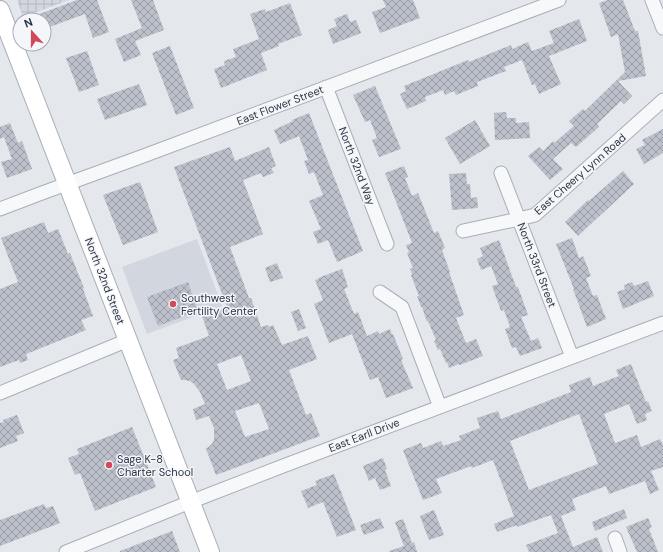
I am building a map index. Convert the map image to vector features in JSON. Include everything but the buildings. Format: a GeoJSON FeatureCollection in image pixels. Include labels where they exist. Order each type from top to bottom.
{"type":"FeatureCollection","features":[{"type":"Feature","properties":{"kind":"main road","name":"North 32nd Street"},"geometry":{"type":"LineString","coordinates":[[0,10],[3,28],[67,184],[210,552]]}},
{"type":"Feature","properties":{"kind":"street","name":"East Flower Street"},"geometry":{"type":"LineString","coordinates":[[0,209],[559,0]]}},
{"type":"Feature","properties":{"kind":"street"},"geometry":{"type":"LineString","coordinates":[[652,0],[663,28]]}},
{"type":"Feature","properties":{"kind":"street","name":"North 32nd Way"},"geometry":{"type":"LineString","coordinates":[[326,87],[387,244]]}},
{"type":"Feature","properties":{"kind":"street","name":"East Cheery Lynn Road"},"geometry":{"type":"LineString","coordinates":[[463,231],[535,215],[663,100]]}},
{"type":"Feature","properties":{"kind":"street","name":"North 33rd Street"},"geometry":{"type":"LineString","coordinates":[[501,173],[572,357]]}},
{"type":"Feature","properties":{"kind":"street"},"geometry":{"type":"LineString","coordinates":[[380,292],[402,307],[440,406]]}},
{"type":"Feature","properties":{"kind":"street","name":"East Earll Drive"},"geometry":{"type":"LineString","coordinates":[[66,552],[190,502],[440,406],[663,323]]}},
{"type":"Feature","properties":{"kind":"street"},"geometry":{"type":"LineString","coordinates":[[0,393],[128,340]]}},
{"type":"Feature","properties":{"kind":"street"},"geometry":{"type":"LineString","coordinates":[[615,538],[620,552]]}},
{"type":"Feature","properties":{"kind":"shaded area"},"geometry":{"type":"Polygon","coordinates":[[[17,0],[69,0],[37,12],[21,12],[17,0]]]}},
{"type":"Feature","properties":{"kind":"shaded area"},"geometry":{"type":"Polygon","coordinates":[[[197,239],[222,306],[147,334],[122,267],[197,239]]]}},
{"type":"Feature","properties":{"kind":"place","name":"Southwest Fertility Center"},"geometry":{"type":"Point","coordinates":[173,304]}},
{"type":"Feature","properties":{"kind":"place","name":"Sage K-8 Charter School"},"geometry":{"type":"Point","coordinates":[109,465]}}]}
